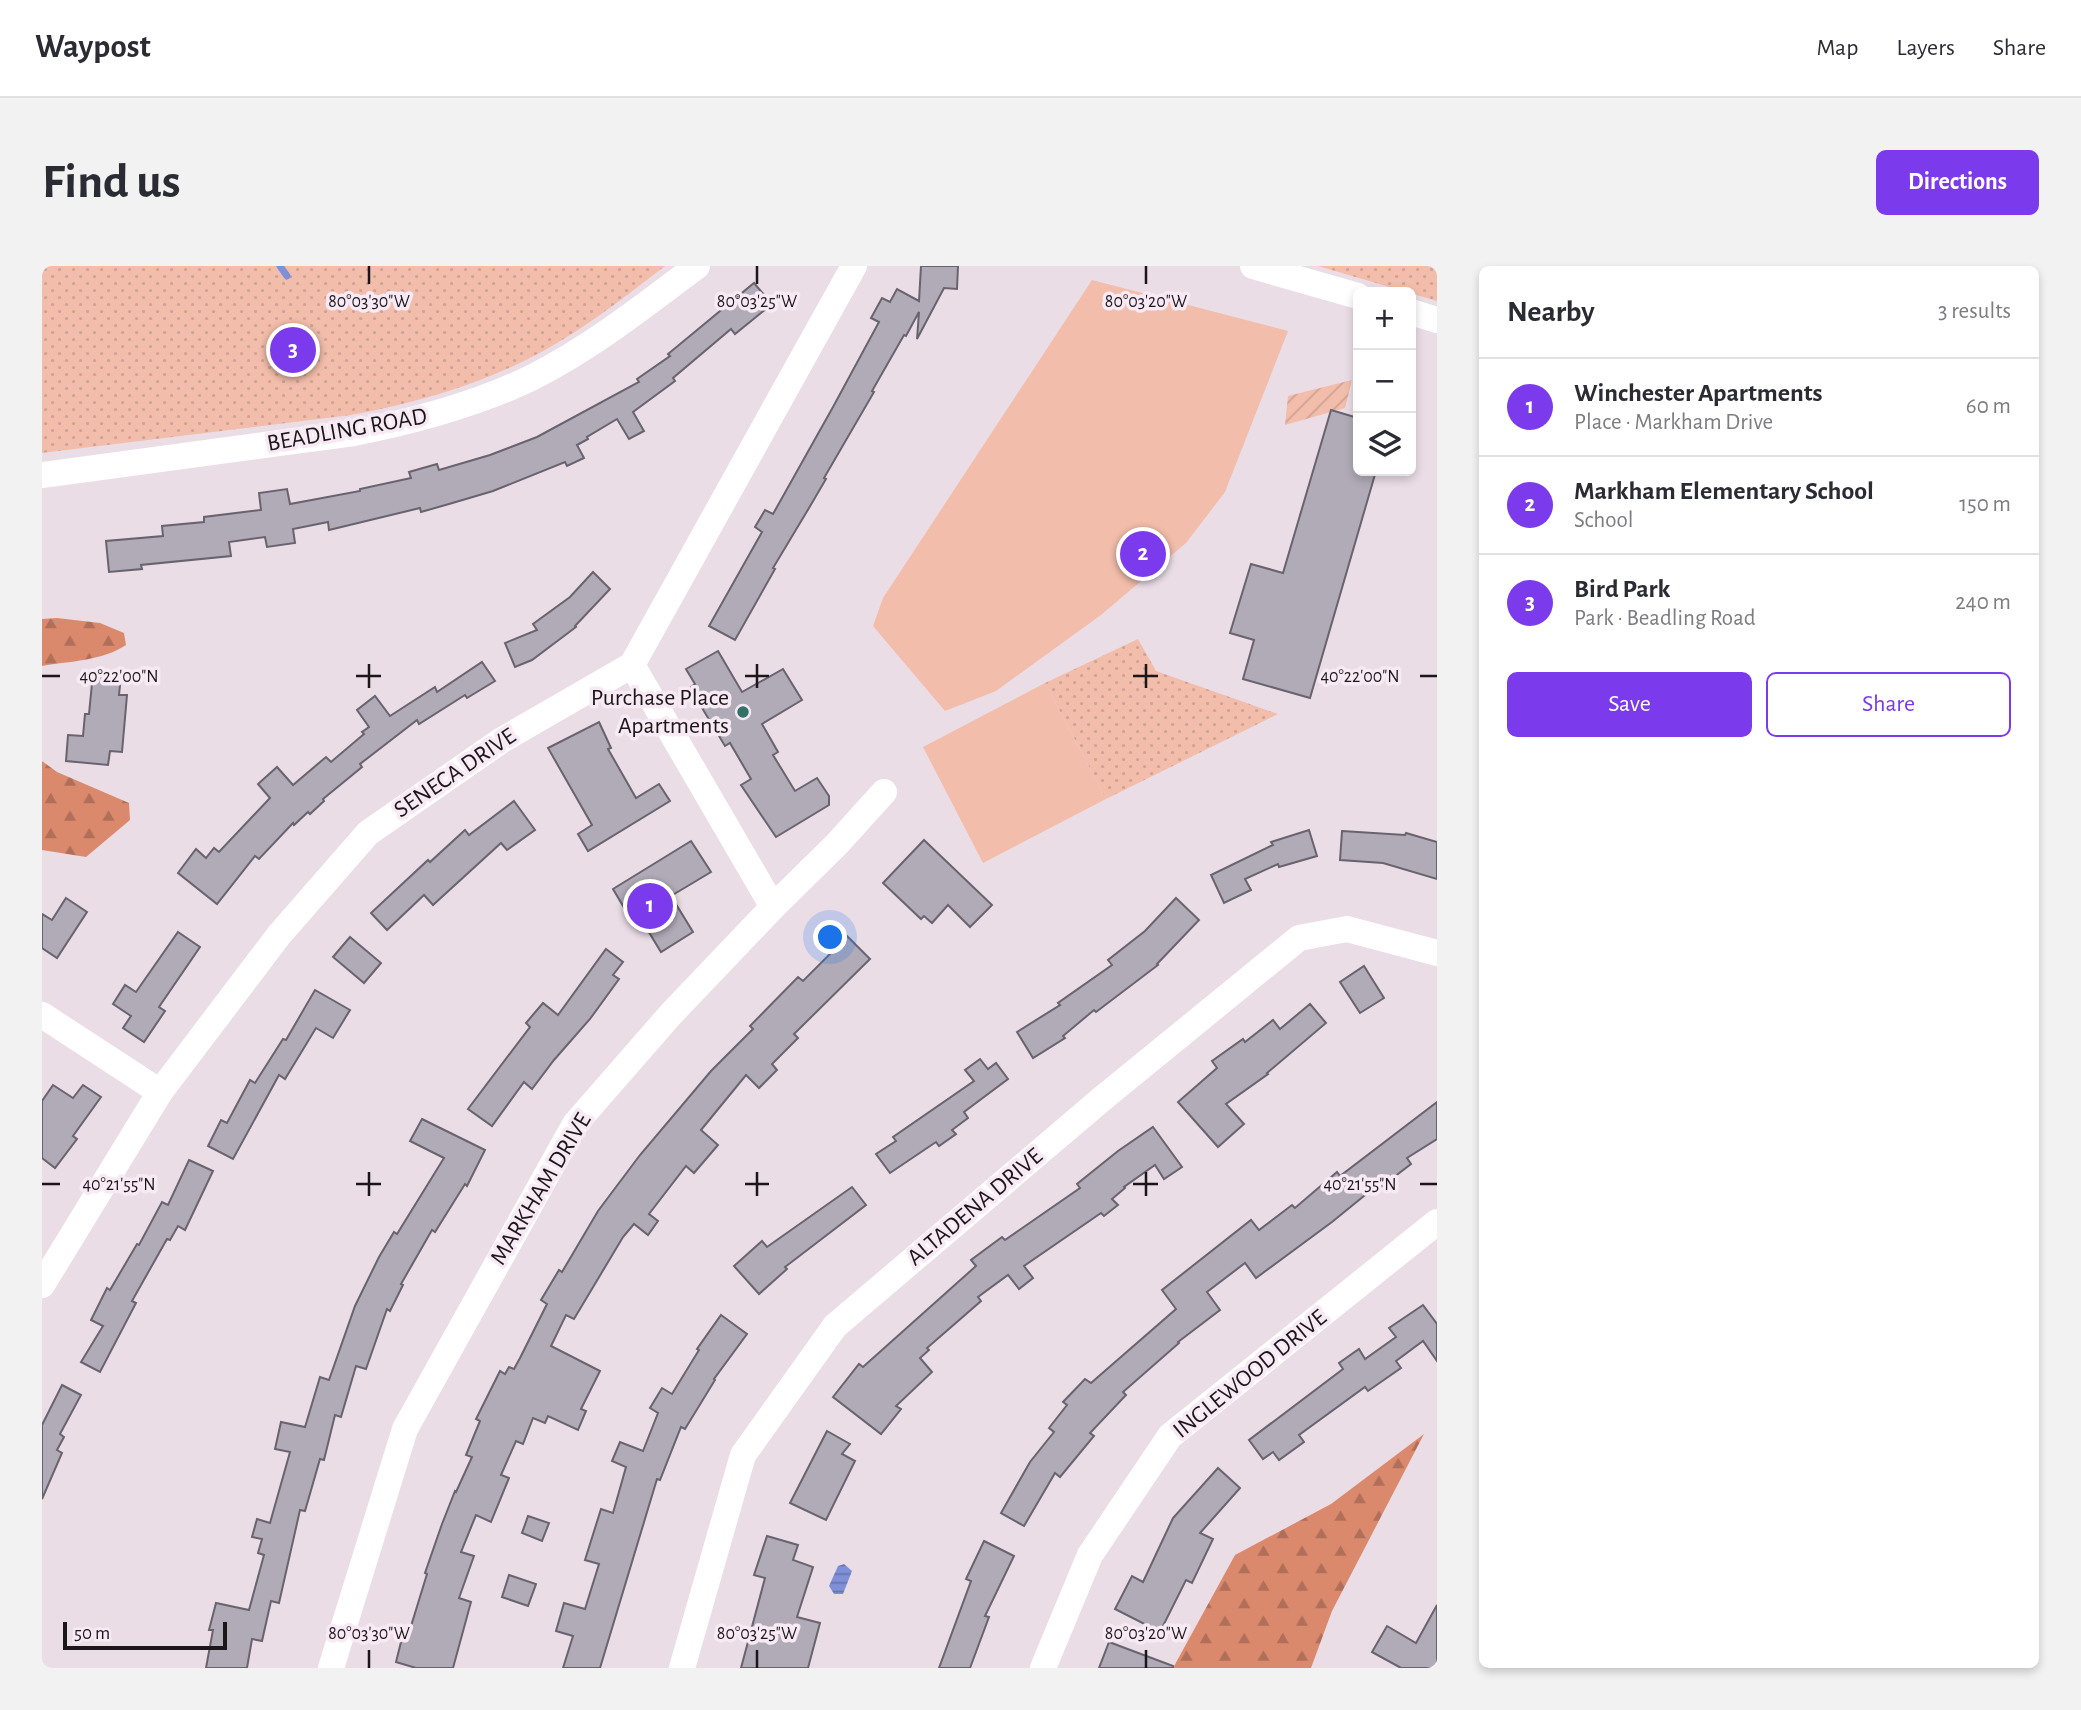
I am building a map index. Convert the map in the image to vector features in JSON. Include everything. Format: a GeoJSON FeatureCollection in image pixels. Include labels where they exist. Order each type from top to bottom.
{"type":"FeatureCollection","features":[{"type":"Feature","properties":{"kind":"street","name":"BEADLING ROAD"},"geometry":{"type":"LineString","coordinates":[[42,475],[354,433],[401,424],[446,411],[531,377],[572,355],[616,327],[697,266]]}},
{"type":"Feature","properties":{"kind":"street"},"geometry":{"type":"LineString","coordinates":[[773,907],[632,665],[854,266]]}},
{"type":"Feature","properties":{"kind":"street"},"geometry":{"type":"LineString","coordinates":[[1253,266],[1353,295]]}},
{"type":"Feature","properties":{"kind":"street"},"geometry":{"type":"LineString","coordinates":[[1416,314],[1437,320]]}},
{"type":"Feature","properties":{"kind":"street","name":"SENECA DRIVE"},"geometry":{"type":"LineString","coordinates":[[42,1285],[160,1092],[279,935],[368,833],[479,754],[632,665]]}},
{"type":"Feature","properties":{"kind":"street","name":"MARKHAM DRIVE"},"geometry":{"type":"LineString","coordinates":[[331,1668],[405,1429],[575,1124],[671,1014],[884,792]]}},
{"type":"Feature","properties":{"kind":"street","name":"ALTADENA DRIVE"},"geometry":{"type":"LineString","coordinates":[[682,1668],[743,1455],[835,1326],[1103,1098],[1299,938],[1347,929],[1437,953]]}},
{"type":"Feature","properties":{"kind":"street"},"geometry":{"type":"LineString","coordinates":[[42,1015],[160,1092]]}},
{"type":"Feature","properties":{"kind":"street","name":"INGLEWOOD DRIVE"},"geometry":{"type":"LineString","coordinates":[[1043,1668],[1090,1555],[1170,1436],[1437,1223]]}},
{"type":"Feature","properties":{"kind":"green space"},"geometry":{"type":"Polygon","coordinates":[[[42,619],[100,623],[124,633],[126,645],[96,657],[42,666],[42,619]]]}},
{"type":"Feature","properties":{"kind":"green space"},"geometry":{"type":"Polygon","coordinates":[[[42,761],[57,772],[129,803],[130,820],[86,857],[42,850],[42,761]]]}},
{"type":"Feature","properties":{"kind":"green space"},"geometry":{"type":"Polygon","coordinates":[[[1424,1434],[1332,1611],[1311,1668],[1173,1668],[1235,1555],[1331,1504],[1424,1434]]]}},
{"type":"Feature","properties":{"kind":"shaded area"},"geometry":{"type":"Polygon","coordinates":[[[42,266],[665,266],[561,341],[503,371],[439,394],[351,415],[42,453],[42,266]]]}},
{"type":"Feature","properties":{"kind":"shaded area"},"geometry":{"type":"Polygon","coordinates":[[[1318,266],[1437,266],[1437,301],[1416,295],[1416,287],[1389,287],[1318,266]]]}},
{"type":"Feature","properties":{"kind":"shaded area"},"geometry":{"type":"Polygon","coordinates":[[[1092,280],[1288,331],[1225,492],[1186,543],[1101,615],[996,691],[945,711],[873,626],[883,598],[1092,280]]]}},
{"type":"Feature","properties":{"kind":"shaded area"},"geometry":{"type":"Polygon","coordinates":[[[1352,380],[1345,408],[1285,425],[1288,396],[1352,380]]]}},
{"type":"Feature","properties":{"kind":"shaded area"},"geometry":{"type":"Polygon","coordinates":[[[1138,639],[1156,671],[1278,714],[1106,799],[1045,683],[1138,639]]]}},
{"type":"Feature","properties":{"kind":"shaded area"},"geometry":{"type":"Polygon","coordinates":[[[1045,683],[1106,799],[983,863],[923,747],[1045,683]]]}},
{"type":"Feature","properties":{"kind":"water"},"geometry":{"type":"Polygon","coordinates":[[[844,1564],[852,1571],[843,1594],[834,1594],[829,1586],[838,1566],[844,1564]]]}},
{"type":"Feature","properties":{"kind":"building"},"geometry":{"type":"Polygon","coordinates":[[[921,266],[958,266],[957,289],[944,288],[917,339],[919,312],[906,336],[904,335],[735,640],[709,626],[762,532],[755,527],[765,510],[773,514],[879,322],[871,318],[882,298],[890,302],[897,289],[919,301],[921,266]]]}},
{"type":"Feature","properties":{"kind":"building"},"geometry":{"type":"Polygon","coordinates":[[[754,283],[772,304],[735,334],[731,329],[673,378],[675,381],[633,412],[644,431],[629,439],[617,419],[577,445],[584,458],[567,466],[565,462],[493,491],[421,512],[420,508],[329,530],[328,522],[293,529],[295,543],[267,547],[265,537],[229,542],[231,556],[141,565],[142,569],[109,572],[106,541],[163,536],[162,526],[204,522],[204,517],[261,510],[259,493],[287,489],[290,504],[360,491],[411,478],[409,472],[437,464],[439,470],[537,437],[639,382],[637,379],[670,356],[668,354],[754,283]]]}},
{"type":"Feature","properties":{"kind":"building"},"geometry":{"type":"Polygon","coordinates":[[[1331,410],[1353,417],[1353,476],[1375,476],[1310,698],[1243,679],[1254,640],[1230,633],[1251,564],[1283,573],[1331,410]]]}},
{"type":"Feature","properties":{"kind":"building"},"geometry":{"type":"Polygon","coordinates":[[[593,572],[610,589],[576,627],[532,660],[515,667],[505,643],[537,630],[533,624],[570,597],[593,572]]]}},
{"type":"Feature","properties":{"kind":"building","name":"Purchase Place Apartments"},"geometry":{"type":"Polygon","coordinates":[[[718,651],[742,692],[783,669],[802,700],[762,724],[778,752],[773,755],[795,791],[817,778],[829,796],[829,805],[776,837],[741,785],[751,779],[730,743],[725,746],[690,688],[695,684],[686,669],[718,651]]]}},
{"type":"Feature","properties":{"kind":"building"},"geometry":{"type":"Polygon","coordinates":[[[482,662],[495,681],[467,698],[465,695],[419,724],[417,720],[360,764],[362,767],[323,799],[310,814],[308,812],[294,825],[293,823],[259,859],[255,856],[217,904],[178,873],[196,849],[206,858],[214,848],[219,852],[270,798],[258,784],[277,767],[293,785],[326,757],[331,762],[364,734],[362,732],[369,727],[357,710],[375,696],[390,716],[435,687],[437,692],[482,662]]]}},
{"type":"Feature","properties":{"kind":"building"},"geometry":{"type":"Polygon","coordinates":[[[93,673],[121,676],[119,695],[127,695],[122,752],[110,751],[108,765],[66,761],[68,735],[83,736],[85,714],[89,714],[93,673]]]}},
{"type":"Feature","properties":{"kind":"building"},"geometry":{"type":"Polygon","coordinates":[[[599,722],[611,748],[608,749],[636,798],[659,784],[670,801],[588,851],[578,834],[592,825],[548,748],[599,722]]]}},
{"type":"Feature","properties":{"kind":"building"},"geometry":{"type":"Polygon","coordinates":[[[514,801],[535,830],[507,850],[501,843],[433,905],[424,895],[387,930],[371,913],[465,830],[469,835],[514,801]]]}},
{"type":"Feature","properties":{"kind":"building"},"geometry":{"type":"Polygon","coordinates":[[[1309,830],[1317,856],[1279,867],[1278,864],[1245,879],[1251,890],[1224,903],[1211,875],[1273,845],[1271,842],[1309,830]]]}},
{"type":"Feature","properties":{"kind":"building"},"geometry":{"type":"Polygon","coordinates":[[[1342,831],[1406,833],[1437,842],[1437,879],[1383,863],[1340,860],[1342,831]]]}},
{"type":"Feature","properties":{"kind":"building"},"geometry":{"type":"Polygon","coordinates":[[[924,840],[992,905],[970,927],[948,905],[932,923],[924,916],[921,919],[883,883],[924,840]]]}},
{"type":"Feature","properties":{"kind":"building"},"geometry":{"type":"Polygon","coordinates":[[[691,841],[711,872],[671,896],[693,932],[661,952],[639,916],[632,921],[613,889],[691,841]]]}},
{"type":"Feature","properties":{"kind":"building"},"geometry":{"type":"Polygon","coordinates":[[[66,898],[87,912],[57,958],[42,948],[42,914],[52,920],[66,898]]]}},
{"type":"Feature","properties":{"kind":"building"},"geometry":{"type":"Polygon","coordinates":[[[1176,898],[1199,920],[1158,965],[1096,1012],[1094,1010],[1063,1036],[1065,1038],[1033,1058],[1017,1032],[1060,1005],[1058,1003],[1112,965],[1108,960],[1145,931],[1176,898]]]}},
{"type":"Feature","properties":{"kind":"building"},"geometry":{"type":"Polygon","coordinates":[[[178,932],[200,947],[159,1007],[165,1011],[144,1042],[123,1028],[131,1016],[113,1004],[125,985],[136,992],[178,932]]]}},
{"type":"Feature","properties":{"kind":"building"},"geometry":{"type":"Polygon","coordinates":[[[844,933],[870,959],[794,1034],[798,1038],[772,1064],[777,1070],[759,1088],[746,1075],[701,1130],[718,1145],[694,1173],[686,1166],[649,1214],[658,1221],[648,1235],[634,1224],[623,1237],[574,1319],[566,1315],[551,1346],[600,1371],[581,1409],[586,1411],[578,1430],[548,1416],[545,1423],[533,1418],[523,1444],[516,1441],[501,1475],[509,1478],[491,1522],[476,1515],[461,1552],[474,1556],[459,1598],[471,1602],[453,1668],[416,1668],[396,1662],[402,1638],[407,1639],[442,1524],[472,1457],[466,1455],[480,1421],[476,1419],[500,1371],[505,1374],[509,1367],[514,1369],[547,1304],[541,1300],[559,1270],[562,1272],[598,1211],[640,1155],[711,1071],[753,1029],[750,1026],[798,977],[803,981],[831,953],[828,949],[844,933]]]}},
{"type":"Feature","properties":{"kind":"building"},"geometry":{"type":"Polygon","coordinates":[[[350,937],[381,963],[364,983],[333,957],[350,937]]]}},
{"type":"Feature","properties":{"kind":"building"},"geometry":{"type":"Polygon","coordinates":[[[606,949],[623,962],[613,975],[619,979],[532,1089],[524,1082],[492,1126],[468,1109],[530,1027],[526,1023],[543,1003],[558,1015],[606,949]]]}},
{"type":"Feature","properties":{"kind":"building"},"geometry":{"type":"Polygon","coordinates":[[[1364,966],[1384,998],[1360,1013],[1340,982],[1364,966]]]}},
{"type":"Feature","properties":{"kind":"building"},"geometry":{"type":"Polygon","coordinates":[[[315,990],[350,1010],[333,1038],[316,1028],[285,1079],[279,1075],[233,1159],[208,1146],[221,1120],[227,1123],[250,1080],[255,1083],[283,1039],[286,1040],[315,990]]]}},
{"type":"Feature","properties":{"kind":"building"},"geometry":{"type":"Polygon","coordinates":[[[1310,1004],[1326,1023],[1268,1074],[1226,1104],[1244,1124],[1218,1147],[1178,1102],[1217,1068],[1212,1061],[1243,1039],[1245,1042],[1273,1020],[1280,1029],[1310,1004]]]}},
{"type":"Feature","properties":{"kind":"building"},"geometry":{"type":"Polygon","coordinates":[[[980,1059],[988,1069],[996,1063],[1008,1079],[964,1112],[968,1118],[952,1130],[956,1134],[939,1146],[936,1142],[890,1173],[876,1154],[896,1141],[893,1137],[974,1081],[965,1070],[980,1059]]]}},
{"type":"Feature","properties":{"kind":"building"},"geometry":{"type":"Polygon","coordinates":[[[53,1085],[73,1098],[83,1085],[101,1097],[73,1136],[77,1139],[55,1168],[42,1158],[42,1101],[53,1085]]]}},
{"type":"Feature","properties":{"kind":"building"},"geometry":{"type":"Polygon","coordinates":[[[1437,1102],[1437,1139],[1407,1158],[1411,1164],[1377,1190],[1375,1187],[1256,1278],[1245,1263],[1207,1292],[1220,1310],[1178,1342],[1123,1392],[1126,1395],[1090,1433],[1094,1436],[1060,1477],[1055,1473],[1024,1526],[1001,1513],[1030,1462],[1054,1432],[1049,1428],[1067,1405],[1063,1402],[1085,1379],[1091,1383],[1176,1309],[1162,1290],[1251,1220],[1259,1230],[1292,1205],[1295,1208],[1337,1172],[1340,1176],[1437,1102]]]}},
{"type":"Feature","properties":{"kind":"building"},"geometry":{"type":"Polygon","coordinates":[[[422,1119],[485,1150],[467,1186],[465,1184],[435,1232],[432,1230],[401,1284],[403,1285],[390,1311],[387,1309],[366,1369],[356,1366],[341,1417],[335,1415],[324,1460],[320,1459],[305,1511],[300,1510],[279,1603],[271,1601],[262,1641],[252,1639],[247,1668],[206,1668],[213,1630],[209,1630],[216,1603],[249,1610],[264,1555],[258,1553],[262,1539],[252,1537],[257,1519],[270,1523],[290,1452],[275,1449],[281,1422],[305,1427],[320,1377],[329,1380],[355,1306],[379,1257],[394,1232],[397,1234],[444,1158],[410,1141],[422,1119]]]}},
{"type":"Feature","properties":{"kind":"building"},"geometry":{"type":"Polygon","coordinates":[[[1153,1127],[1182,1167],[1164,1179],[1155,1165],[1112,1199],[1118,1205],[1104,1216],[1101,1213],[1024,1266],[1033,1278],[1019,1289],[1008,1275],[978,1297],[981,1301],[927,1348],[929,1350],[920,1358],[932,1372],[896,1406],[901,1409],[881,1434],[833,1397],[859,1364],[863,1367],[976,1266],[971,1260],[1002,1237],[1005,1240],[1080,1188],[1077,1184],[1153,1127]]]}},
{"type":"Feature","properties":{"kind":"building"},"geometry":{"type":"Polygon","coordinates":[[[189,1160],[213,1171],[185,1230],[178,1226],[170,1240],[167,1239],[132,1301],[136,1303],[100,1372],[81,1362],[103,1326],[91,1320],[107,1288],[110,1290],[137,1244],[139,1245],[162,1202],[168,1205],[189,1160]]]}},
{"type":"Feature","properties":{"kind":"building"},"geometry":{"type":"Polygon","coordinates":[[[852,1187],[866,1205],[785,1267],[787,1269],[759,1294],[734,1266],[762,1241],[767,1247],[852,1187]]]}},
{"type":"Feature","properties":{"kind":"building"},"geometry":{"type":"Polygon","coordinates":[[[1423,1305],[1437,1324],[1437,1361],[1423,1341],[1396,1361],[1401,1368],[1368,1391],[1365,1387],[1299,1435],[1304,1442],[1279,1460],[1273,1452],[1263,1459],[1249,1440],[1343,1369],[1339,1363],[1359,1349],[1365,1359],[1396,1337],[1389,1328],[1423,1305]]]}},
{"type":"Feature","properties":{"kind":"building"},"geometry":{"type":"Polygon","coordinates":[[[721,1315],[747,1334],[714,1379],[685,1429],[681,1427],[660,1480],[657,1479],[600,1668],[563,1668],[573,1636],[556,1631],[564,1603],[585,1609],[599,1564],[585,1560],[601,1509],[613,1513],[626,1467],[612,1461],[620,1442],[643,1451],[658,1413],[650,1408],[662,1388],[672,1394],[699,1350],[697,1349],[721,1315]]]}},
{"type":"Feature","properties":{"kind":"building"},"geometry":{"type":"Polygon","coordinates":[[[62,1385],[81,1395],[60,1434],[64,1437],[57,1450],[62,1453],[42,1499],[42,1425],[62,1385]]]}},
{"type":"Feature","properties":{"kind":"building"},"geometry":{"type":"Polygon","coordinates":[[[827,1431],[850,1444],[842,1454],[855,1461],[826,1520],[790,1503],[827,1431]]]}},
{"type":"Feature","properties":{"kind":"building"},"geometry":{"type":"Polygon","coordinates":[[[1218,1468],[1240,1488],[1200,1533],[1213,1539],[1192,1583],[1186,1580],[1160,1632],[1115,1609],[1132,1576],[1143,1582],[1173,1518],[1218,1468]]]}},
{"type":"Feature","properties":{"kind":"building"},"geometry":{"type":"Polygon","coordinates":[[[528,1516],[549,1523],[542,1541],[522,1533],[528,1516]]]}},
{"type":"Feature","properties":{"kind":"building"},"geometry":{"type":"Polygon","coordinates":[[[767,1536],[798,1545],[793,1560],[813,1567],[797,1617],[820,1623],[808,1668],[741,1668],[765,1578],[754,1575],[767,1536]]]}},
{"type":"Feature","properties":{"kind":"building"},"geometry":{"type":"Polygon","coordinates":[[[984,1541],[1014,1556],[985,1616],[989,1617],[970,1668],[939,1668],[971,1581],[966,1579],[984,1541]]]}},
{"type":"Feature","properties":{"kind":"building"},"geometry":{"type":"Polygon","coordinates":[[[509,1575],[536,1584],[528,1606],[502,1597],[509,1575]]]}},
{"type":"Feature","properties":{"kind":"building"},"geometry":{"type":"Polygon","coordinates":[[[1437,1605],[1437,1668],[1401,1668],[1372,1652],[1387,1626],[1416,1643],[1437,1605]]]}},
{"type":"Feature","properties":{"kind":"building"},"geometry":{"type":"Polygon","coordinates":[[[1109,1642],[1173,1666],[1173,1668],[1099,1668],[1109,1642]]]}},
{"type":"Feature","properties":{"kind":"waterway"},"geometry":{"type":"LineString","coordinates":[[280,266],[287,276]]}},
{"type":"Feature","properties":{"kind":"place","name":"Bird Park"},"geometry":{"type":"Point","coordinates":[293,350]}},
{"type":"Feature","properties":{"kind":"place","name":"Markham Elementary School"},"geometry":{"type":"Point","coordinates":[1143,554]}},
{"type":"Feature","properties":{"kind":"place","name":"Purchase Place Apartments"},"geometry":{"type":"Point","coordinates":[743,712]}},
{"type":"Feature","properties":{"kind":"place","name":"Winchester Apartments"},"geometry":{"type":"Point","coordinates":[650,906]}}]}
